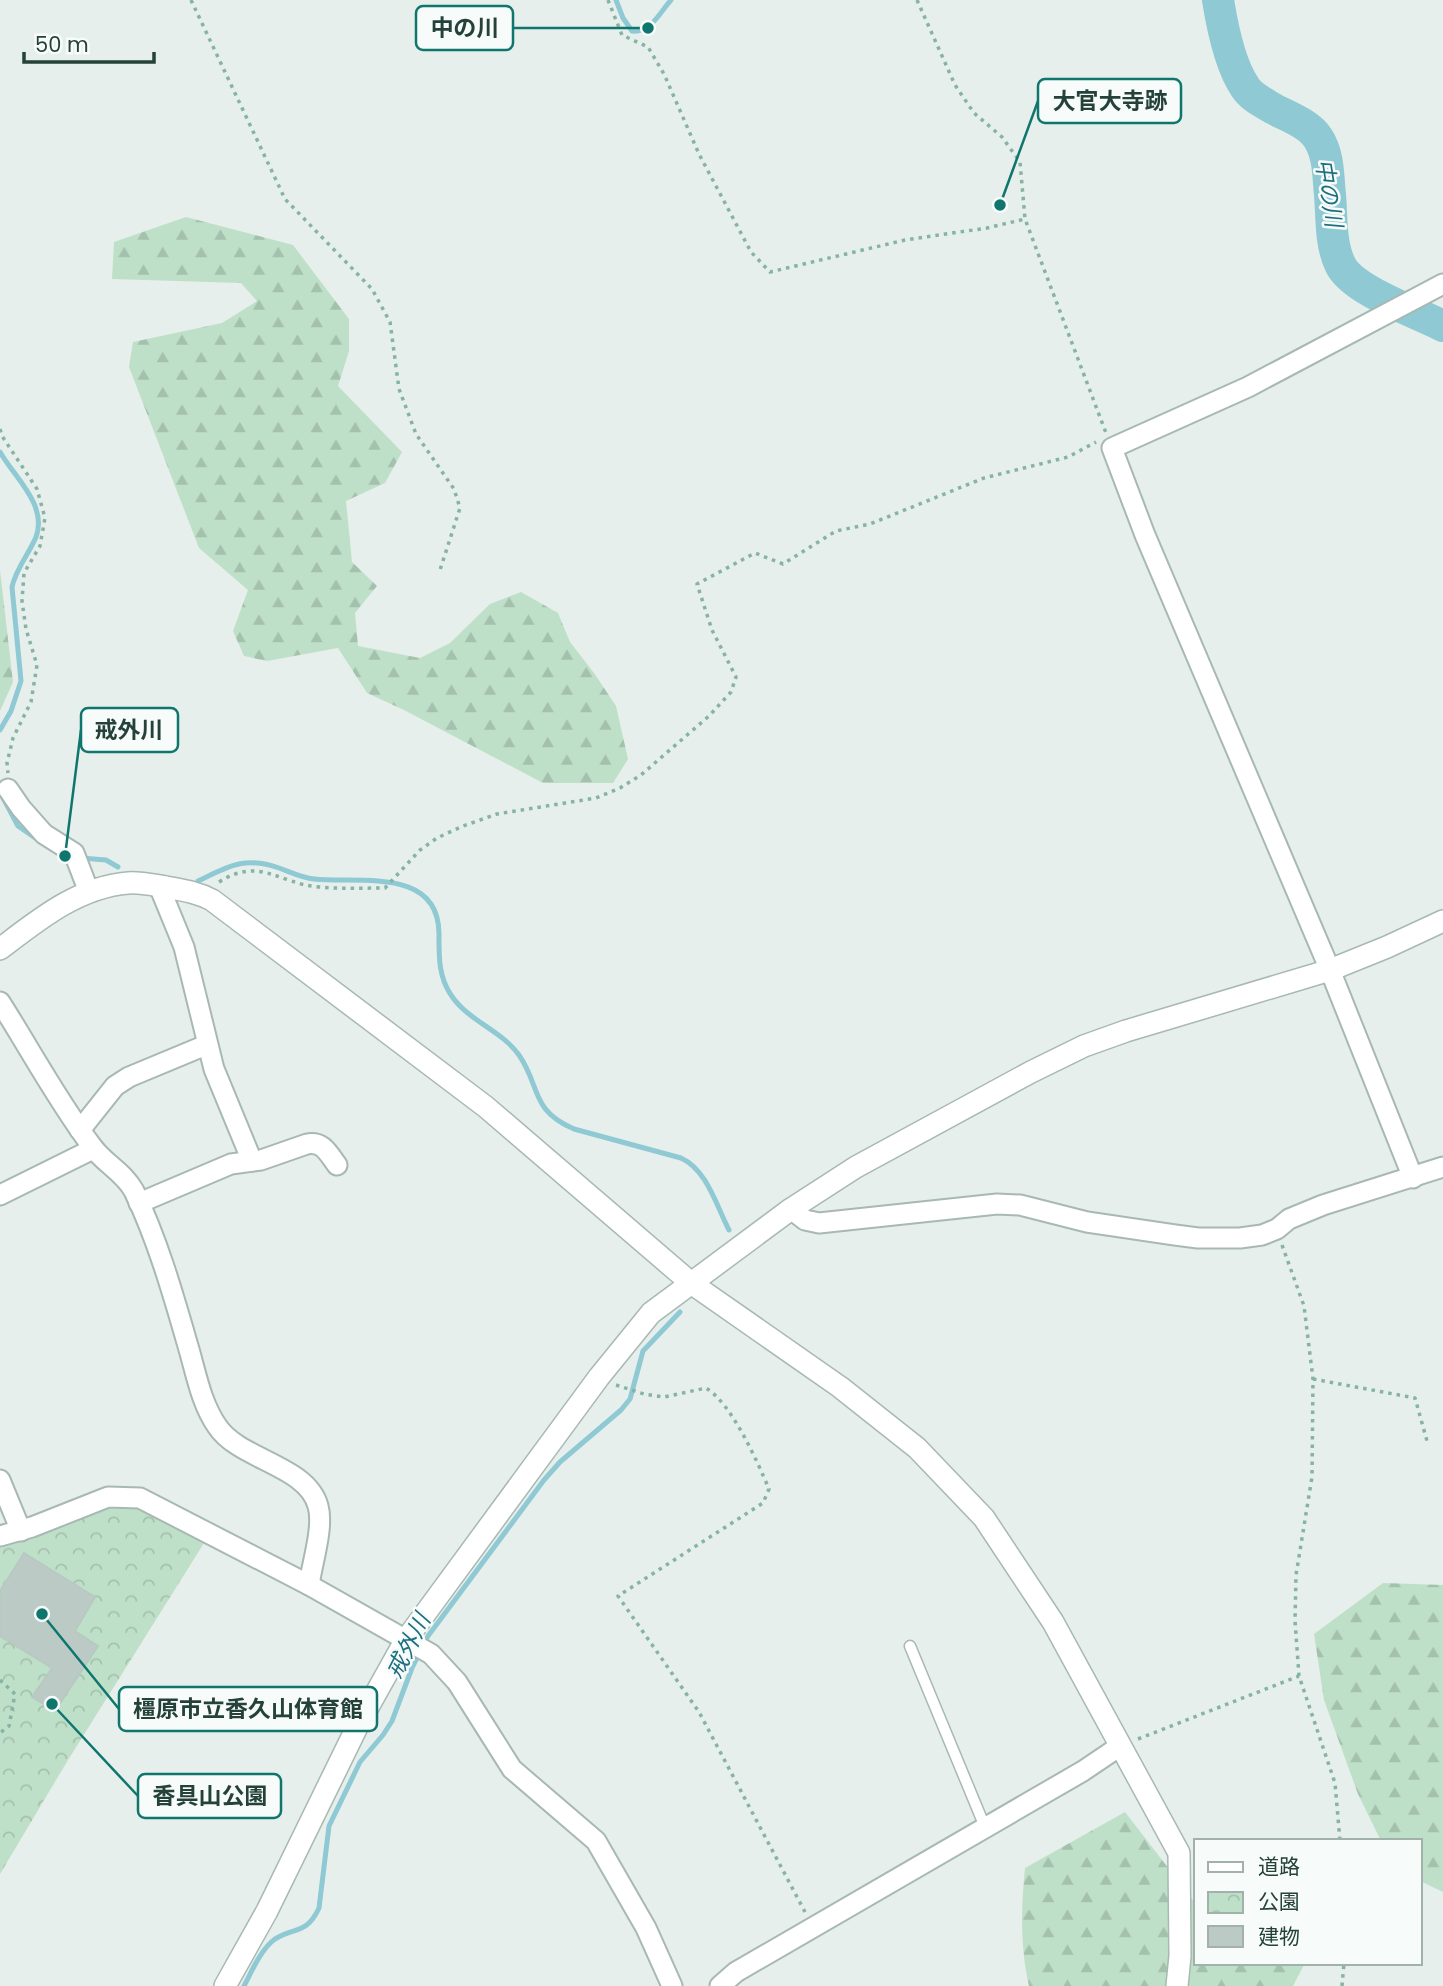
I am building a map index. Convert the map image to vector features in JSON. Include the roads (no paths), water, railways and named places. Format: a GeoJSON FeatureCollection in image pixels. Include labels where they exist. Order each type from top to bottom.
{"type":"FeatureCollection","features":[{"type":"Feature","properties":{"kind":"street"},"geometry":{"type":"LineString","coordinates":[[1413,1178],[1330,970],[1145,535],[1110,442],[1248,387],[1443,284]]}},
{"type":"Feature","properties":{"kind":"street"},"geometry":{"type":"LineString","coordinates":[[8,789],[20,808],[44,834],[76,859],[89,892]]}},
{"type":"Feature","properties":{"kind":"street"},"geometry":{"type":"LineString","coordinates":[[0,949],[55,909],[89,892],[129,883],[201,894],[486,1107],[691,1283],[840,1387],[917,1448],[984,1518],[1053,1622],[1179,1853],[1180,1956],[1177,1986]]}},
{"type":"Feature","properties":{"kind":"street"},"geometry":{"type":"LineString","coordinates":[[159,886],[184,947],[206,1045],[221,1090],[252,1161]]}},
{"type":"Feature","properties":{"kind":"street"},"geometry":{"type":"LineString","coordinates":[[225,1986],[267,1911],[357,1727],[405,1641],[641,1323],[660,1305],[791,1209],[856,1167],[1084,1046],[1330,970],[1443,921]]}},
{"type":"Feature","properties":{"kind":"street"},"geometry":{"type":"LineString","coordinates":[[0,1002],[93,1149],[124,1177],[139,1203],[161,1255],[205,1402],[219,1430],[231,1440],[300,1480],[311,1490],[318,1506],[320,1520],[309,1585]]}},
{"type":"Feature","properties":{"kind":"street"},"geometry":{"type":"LineString","coordinates":[[80,1130],[115,1086],[129,1077],[206,1045]]}},
{"type":"Feature","properties":{"kind":"street"},"geometry":{"type":"LineString","coordinates":[[139,1203],[230,1164],[271,1157],[315,1143],[323,1145],[337,1165]]}},
{"type":"Feature","properties":{"kind":"street"},"geometry":{"type":"LineString","coordinates":[[0,1195],[93,1149]]}},
{"type":"Feature","properties":{"kind":"street"},"geometry":{"type":"LineString","coordinates":[[791,1209],[806,1220],[819,1223],[997,1204],[1020,1205],[1087,1222],[1198,1238],[1240,1238],[1262,1235],[1277,1229],[1289,1219],[1323,1205],[1443,1167]]}},
{"type":"Feature","properties":{"kind":"street"},"geometry":{"type":"LineString","coordinates":[[0,1479],[21,1531]]}},
{"type":"Feature","properties":{"kind":"street"},"geometry":{"type":"LineString","coordinates":[[0,1536],[21,1531],[108,1497],[140,1498],[309,1585],[431,1654],[457,1682],[512,1769],[596,1841],[646,1928],[672,1986]]}},
{"type":"Feature","properties":{"kind":"street"},"geometry":{"type":"LineString","coordinates":[[720,1986],[736,1972],[1083,1771],[1120,1746]]}},
{"type":"Feature","properties":{"kind":"lane"},"geometry":{"type":"LineString","coordinates":[[910,1646],[985,1827]]}},
{"type":"Feature","properties":{"kind":"waterway","name":"中の川"},"geometry":{"type":"LineString","coordinates":[[616,0],[632,31],[645,29],[671,0]]}},
{"type":"Feature","properties":{"kind":"waterway","name":"中の川"},"geometry":{"type":"LineString","coordinates":[[1218,0],[1231,56],[1248,91],[1309,129],[1322,145],[1327,166],[1334,247],[1346,274],[1386,300],[1443,326]]}},
{"type":"Feature","properties":{"kind":"waterway","name":"戒外川"},"geometry":{"type":"LineString","coordinates":[[0,452],[34,503],[38,525],[36,537],[12,587],[21,681],[11,711],[0,730]]}},
{"type":"Feature","properties":{"kind":"waterway","name":"戒外川"},"geometry":{"type":"LineString","coordinates":[[1,794],[18,826],[41,842]]}},
{"type":"Feature","properties":{"kind":"waterway","name":"戒外川"},"geometry":{"type":"LineString","coordinates":[[81,858],[106,860],[118,867]]}},
{"type":"Feature","properties":{"kind":"waterway","name":"戒外川"},"geometry":{"type":"LineString","coordinates":[[198,881],[237,864],[256,863],[310,878],[392,883],[410,888],[425,897],[435,912],[440,965],[451,995],[466,1012],[512,1046],[526,1067],[543,1106],[550,1114],[574,1129],[681,1158],[704,1179],[729,1230]]}},
{"type":"Feature","properties":{"kind":"waterway","name":"戒外川"},"geometry":{"type":"LineString","coordinates":[[244,1986],[265,1948],[282,1935],[305,1926],[319,1908],[329,1826],[360,1762],[392,1721],[412,1668],[428,1636],[544,1480],[560,1462],[621,1410],[630,1399],[643,1351],[680,1312]]}},
{"type":"Feature","properties":{"kind":"place","name":"中の川"},"geometry":{"type":"Point","coordinates":[648,28]}},
{"type":"Feature","properties":{"kind":"place","name":"大官大寺跡"},"geometry":{"type":"Point","coordinates":[1000,205]}},
{"type":"Feature","properties":{"kind":"place","name":"戒外川"},"geometry":{"type":"Point","coordinates":[65,856]}},
{"type":"Feature","properties":{"kind":"place","name":"橿原市立香久山体育館"},"geometry":{"type":"Point","coordinates":[42,1614]}},
{"type":"Feature","properties":{"kind":"place","name":"香具山公園"},"geometry":{"type":"Point","coordinates":[52,1704]}}]}
